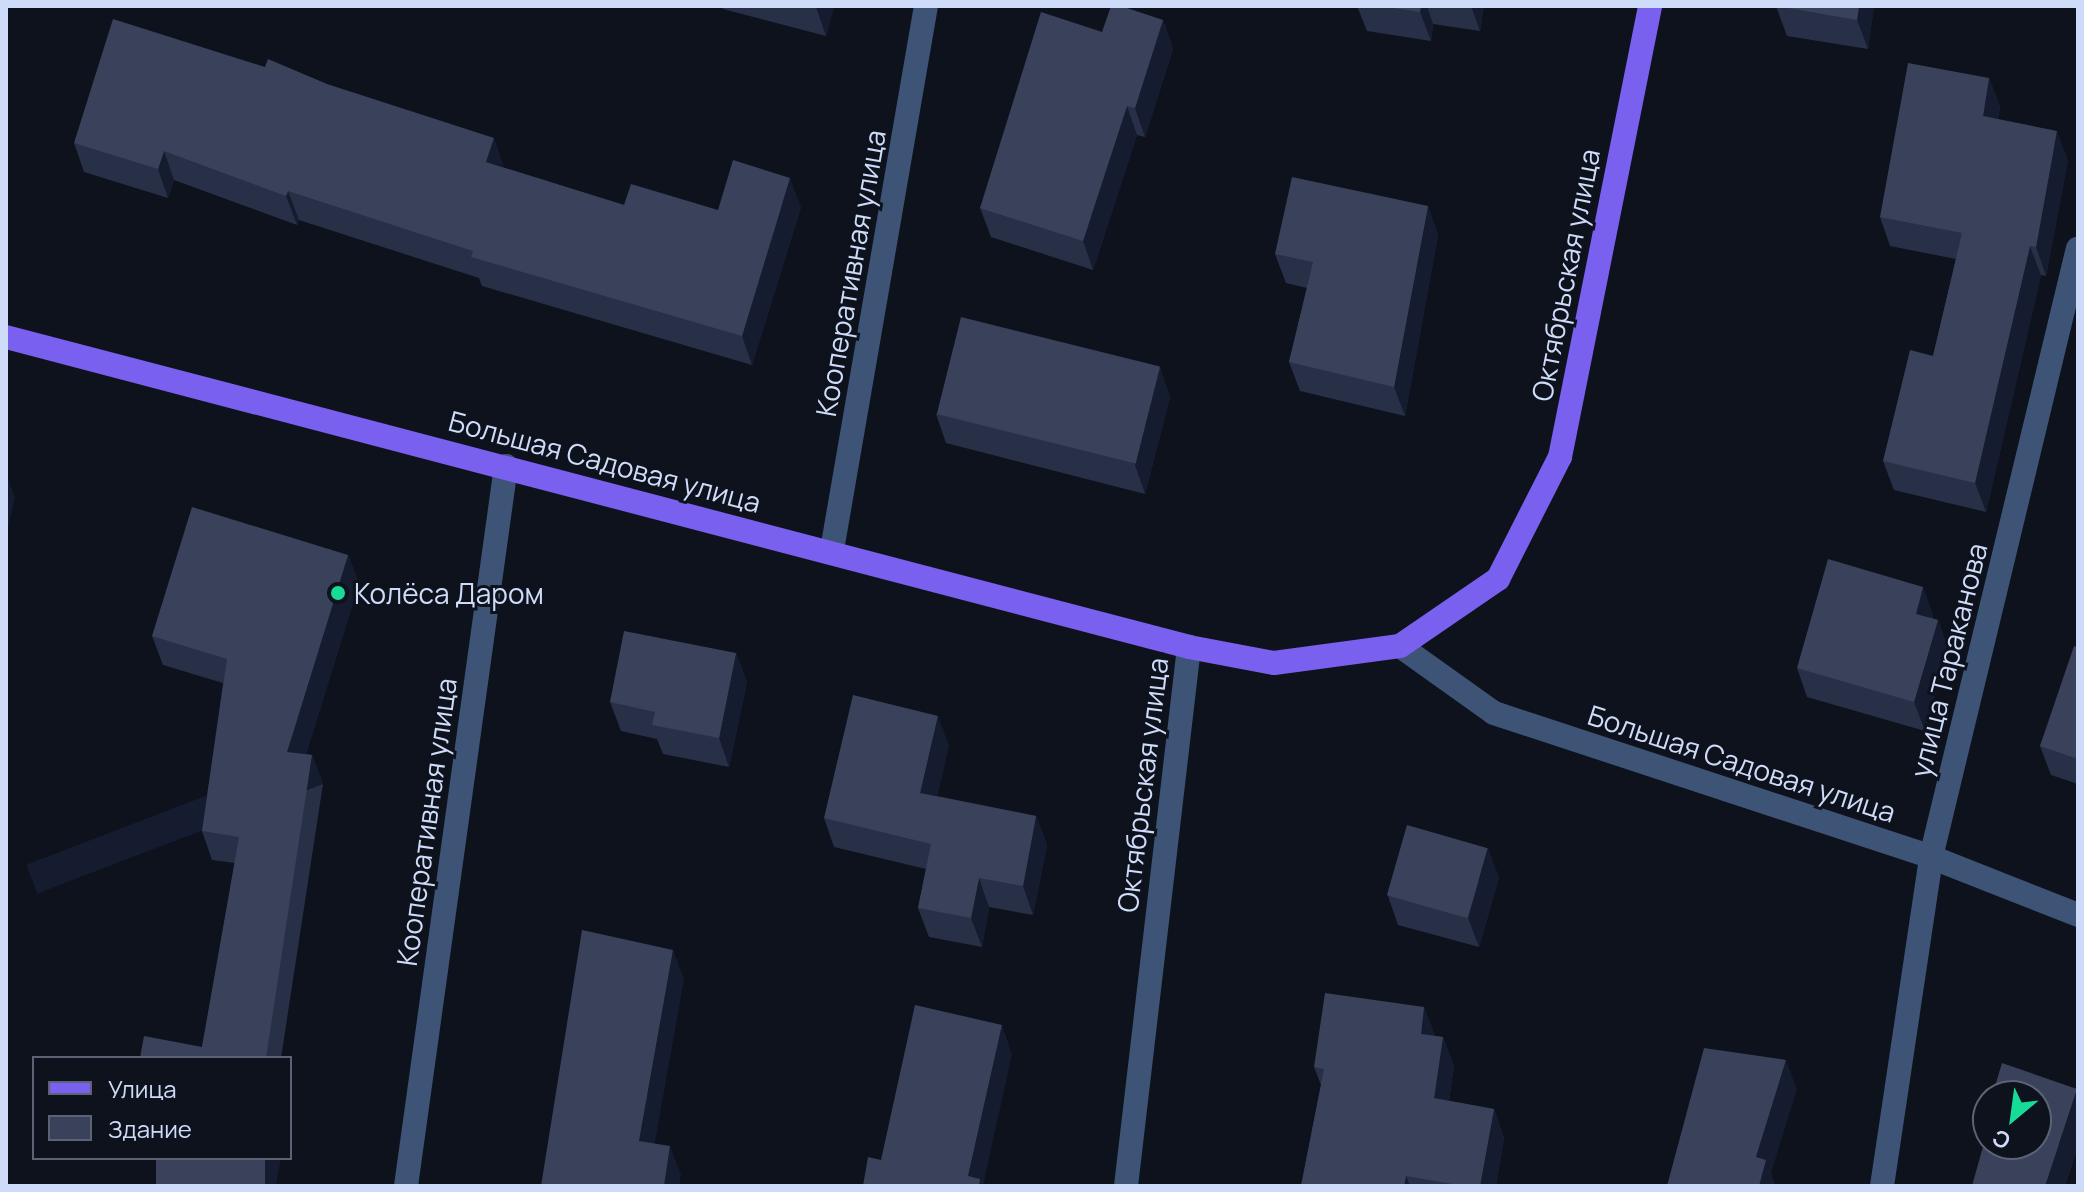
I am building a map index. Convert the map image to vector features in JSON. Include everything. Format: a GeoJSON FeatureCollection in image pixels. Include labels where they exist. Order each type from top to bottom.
{"type":"FeatureCollection","features":[{"type":"Feature","properties":{"kind":"main road","name":"Октябрьская улица"},"geometry":{"type":"LineString","coordinates":[[1189,647],[1274,663],[1400,646],[1498,579],[1560,457],[1650,6]]}},
{"type":"Feature","properties":{"kind":"main road","name":"Большая Садовая улица"},"geometry":{"type":"LineString","coordinates":[[6,337],[832,550],[1189,647]]}},
{"type":"Feature","properties":{"kind":"street","name":"Кооперативная улица"},"geometry":{"type":"LineString","coordinates":[[832,550],[926,6]]}},
{"type":"Feature","properties":{"kind":"street","name":"улица Тараканова"},"geometry":{"type":"LineString","coordinates":[[1882,1186],[1931,857],[2078,248]]}},
{"type":"Feature","properties":{"kind":"street","name":"Кооперативная улица"},"geometry":{"type":"LineString","coordinates":[[406,1186],[506,466]]}},
{"type":"Feature","properties":{"kind":"street","name":"Большая Садовая улица"},"geometry":{"type":"LineString","coordinates":[[1400,646],[1494,713],[1931,857],[2078,915]]}},
{"type":"Feature","properties":{"kind":"street","name":"Октябрьская улица"},"geometry":{"type":"LineString","coordinates":[[1126,1186],[1189,647]]}},
{"type":"Feature","properties":{"kind":"building"},"geometry":{"type":"Polygon","coordinates":[[[1111,6],[1121,6],[1163,20],[1135,108],[1127,106],[1083,241],[980,208],[1041,12],[1102,32],[1111,6]]]}},
{"type":"Feature","properties":{"kind":"building"},"geometry":{"type":"Polygon","coordinates":[[[1380,6],[1421,6],[1420,12],[1380,6]]]}},
{"type":"Feature","properties":{"kind":"building"},"geometry":{"type":"Polygon","coordinates":[[[1776,6],[1859,6],[1857,20],[1776,6]]]}},
{"type":"Feature","properties":{"kind":"building"},"geometry":{"type":"Polygon","coordinates":[[[113,19],[265,67],[268,59],[327,84],[494,138],[486,162],[624,205],[631,184],[718,210],[733,160],[790,178],[742,336],[471,257],[473,251],[288,191],[286,196],[164,151],[158,169],[74,143],[113,19]]]}},
{"type":"Feature","properties":{"kind":"building"},"geometry":{"type":"Polygon","coordinates":[[[1908,63],[1989,78],[1983,116],[2057,131],[2036,247],[2030,246],[1975,483],[1883,461],[1910,350],[1933,356],[1962,233],[1880,217],[1908,63]]]}},
{"type":"Feature","properties":{"kind":"building"},"geometry":{"type":"Polygon","coordinates":[[[1292,177],[1428,206],[1394,387],[1289,362],[1313,262],[1275,254],[1292,177]]]}},
{"type":"Feature","properties":{"kind":"building"},"geometry":{"type":"Polygon","coordinates":[[[961,317],[1160,367],[1136,464],[937,414],[961,317]]]}},
{"type":"Feature","properties":{"kind":"building"},"geometry":{"type":"Polygon","coordinates":[[[192,507],[348,555],[287,752],[312,755],[266,1056],[140,1056],[144,1036],[202,1047],[239,837],[202,831],[227,659],[152,636],[192,507]]]}},
{"type":"Feature","properties":{"kind":"building"},"geometry":{"type":"Polygon","coordinates":[[[1828,559],[1923,587],[1916,614],[1938,620],[1914,702],[1797,668],[1828,559]]]}},
{"type":"Feature","properties":{"kind":"building"},"geometry":{"type":"Polygon","coordinates":[[[624,631],[736,653],[719,738],[652,725],[655,712],[610,702],[624,631]]]}},
{"type":"Feature","properties":{"kind":"building"},"geometry":{"type":"Polygon","coordinates":[[[2074,646],[2078,648],[2078,759],[2040,746],[2074,646]]]}},
{"type":"Feature","properties":{"kind":"building"},"geometry":{"type":"Polygon","coordinates":[[[853,695],[938,716],[920,793],[1036,816],[1023,886],[979,878],[971,918],[918,908],[931,844],[824,818],[853,695]]]}},
{"type":"Feature","properties":{"kind":"building"},"geometry":{"type":"Polygon","coordinates":[[[1407,825],[1488,848],[1468,918],[1387,895],[1407,825]]]}},
{"type":"Feature","properties":{"kind":"building"},"geometry":{"type":"Polygon","coordinates":[[[582,930],[673,950],[639,1141],[670,1146],[664,1186],[541,1186],[582,930]]]}},
{"type":"Feature","properties":{"kind":"building"},"geometry":{"type":"Polygon","coordinates":[[[1325,993],[1424,1007],[1421,1034],[1443,1037],[1434,1098],[1494,1109],[1480,1186],[1406,1176],[1404,1186],[1301,1186],[1324,1069],[1314,1067],[1325,993]]]}},
{"type":"Feature","properties":{"kind":"building"},"geometry":{"type":"Polygon","coordinates":[[[915,1005],[1002,1025],[968,1176],[980,1179],[979,1186],[863,1186],[868,1157],[881,1160],[915,1005]]]}},
{"type":"Feature","properties":{"kind":"building"},"geometry":{"type":"Polygon","coordinates":[[[1704,1048],[1786,1060],[1756,1157],[1766,1160],[1759,1186],[1667,1186],[1704,1048]]]}},
{"type":"Feature","properties":{"kind":"building"},"geometry":{"type":"Polygon","coordinates":[[[2002,1063],[2051,1080],[1997,1080],[2002,1063]]]}},
{"type":"Feature","properties":{"kind":"building"},"geometry":{"type":"Polygon","coordinates":[[[2052,1080],[2077,1089],[2045,1186],[1972,1186],[1979,1160],[2052,1160],[2052,1080]]]}},
{"type":"Feature","properties":{"kind":"building"},"geometry":{"type":"Polygon","coordinates":[[[156,1160],[265,1160],[265,1186],[156,1186],[156,1160]]]}},
{"type":"Feature","properties":{"kind":"place","name":"Колёса Даром"},"geometry":{"type":"Point","coordinates":[338,593]}}]}
